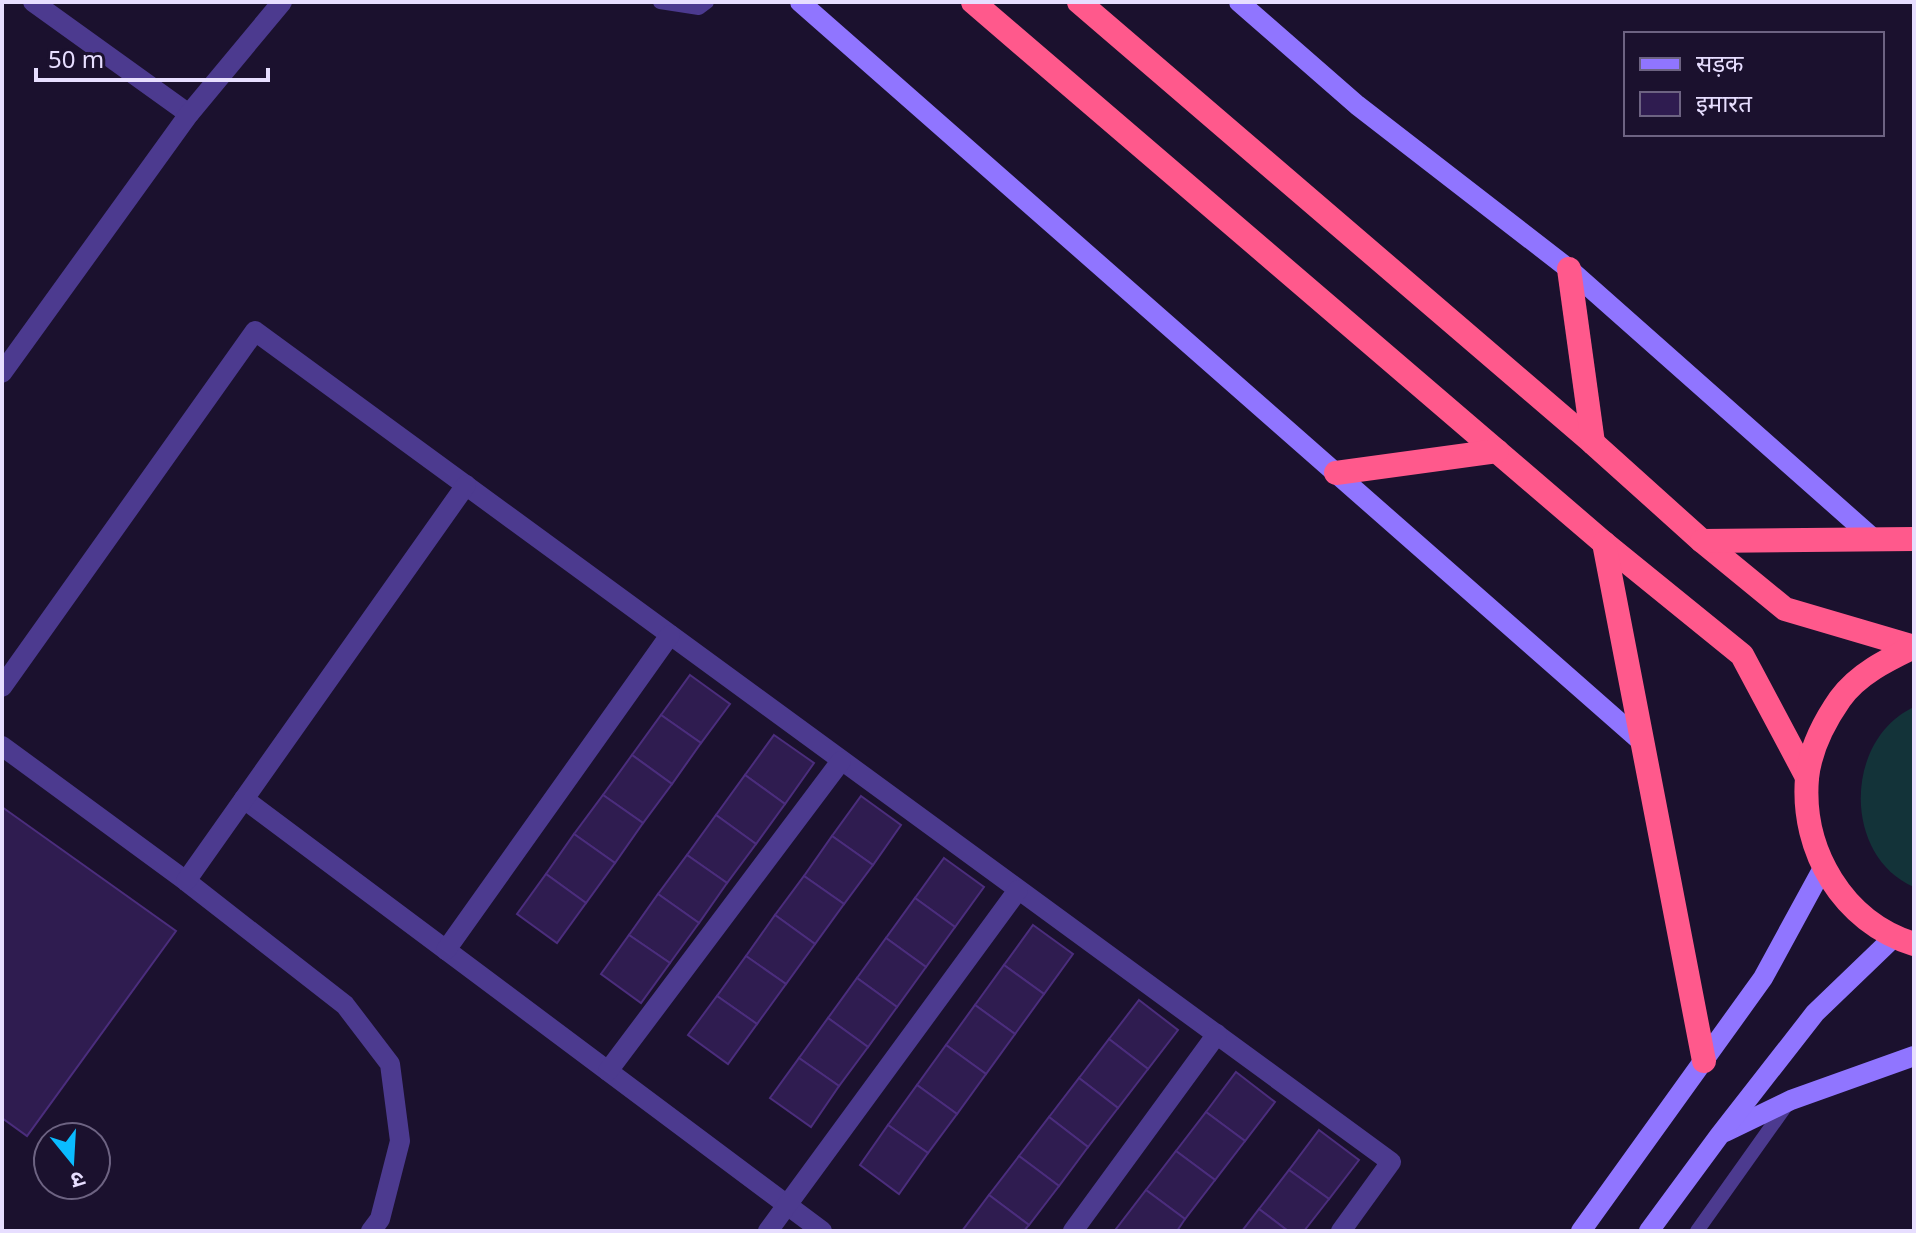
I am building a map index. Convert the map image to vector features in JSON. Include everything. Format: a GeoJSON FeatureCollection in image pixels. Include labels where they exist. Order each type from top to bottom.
{"type":"FeatureCollection","features":[{"type":"Feature","properties":{"kind":"highway"},"geometry":{"type":"LineString","coordinates":[[973,2],[1604,543],[1742,655],[1807,777]]}},
{"type":"Feature","properties":{"kind":"highway"},"geometry":{"type":"LineString","coordinates":[[1079,2],[1593,443],[1702,541],[1785,609],[1914,647]]}},
{"type":"Feature","properties":{"kind":"highway"},"geometry":{"type":"LineString","coordinates":[[1569,269],[1593,443]]}},
{"type":"Feature","properties":{"kind":"highway"},"geometry":{"type":"LineString","coordinates":[[1336,473],[1497,451]]}},
{"type":"Feature","properties":{"kind":"highway"},"geometry":{"type":"LineString","coordinates":[[1702,541],[1914,539]]}},
{"type":"Feature","properties":{"kind":"highway"},"geometry":{"type":"LineString","coordinates":[[1604,543],[1704,1061]]}},
{"type":"Feature","properties":{"kind":"highway"},"geometry":{"type":"LineString","coordinates":[[1904,941],[1852,908],[1823,868],[1809,824],[1807,777],[1819,735],[1842,697],[1874,667],[1914,647]]}},
{"type":"Feature","properties":{"kind":"street"},"geometry":{"type":"LineString","coordinates":[[33,2],[189,114]]}},
{"type":"Feature","properties":{"kind":"street"},"geometry":{"type":"LineString","coordinates":[[2,373],[189,114],[282,2]]}},
{"type":"Feature","properties":{"kind":"street"},"geometry":{"type":"LineString","coordinates":[[800,2],[1643,743]]}},
{"type":"Feature","properties":{"kind":"street"},"geometry":{"type":"LineString","coordinates":[[1239,2],[1357,105],[1569,269],[1875,540]]}},
{"type":"Feature","properties":{"kind":"street"},"geometry":{"type":"LineString","coordinates":[[2,687],[255,331],[1391,1162],[1341,1231]]}},
{"type":"Feature","properties":{"kind":"street"},"geometry":{"type":"LineString","coordinates":[[186,881],[466,485]]}},
{"type":"Feature","properties":{"kind":"street"},"geometry":{"type":"LineString","coordinates":[[446,950],[670,635]]}},
{"type":"Feature","properties":{"kind":"street"},"geometry":{"type":"LineString","coordinates":[[2,746],[186,881],[345,1005],[390,1064],[400,1141],[380,1219],[371,1231]]}},
{"type":"Feature","properties":{"kind":"street"},"geometry":{"type":"LineString","coordinates":[[608,1071],[841,761]]}},
{"type":"Feature","properties":{"kind":"street"},"geometry":{"type":"LineString","coordinates":[[244,799],[822,1231]]}},
{"type":"Feature","properties":{"kind":"street"},"geometry":{"type":"LineString","coordinates":[[1581,1231],[1763,978],[1823,868]]}},
{"type":"Feature","properties":{"kind":"street"},"geometry":{"type":"LineString","coordinates":[[768,1231],[1018,890]]}},
{"type":"Feature","properties":{"kind":"street"},"geometry":{"type":"LineString","coordinates":[[1649,1231],[1815,1013],[1904,941]]}},
{"type":"Feature","properties":{"kind":"street"},"geometry":{"type":"LineString","coordinates":[[1073,1231],[1217,1034]]}},
{"type":"Feature","properties":{"kind":"street"},"geometry":{"type":"LineString","coordinates":[[1719,1136],[1791,1100],[1914,1056]]}},
{"type":"Feature","properties":{"kind":"lane"},"geometry":{"type":"LineString","coordinates":[[660,2],[699,8],[707,2]]}},
{"type":"Feature","properties":{"kind":"lane"},"geometry":{"type":"LineString","coordinates":[[1697,1231],[1791,1100]]}},
{"type":"Feature","properties":{"kind":"green space"},"geometry":{"type":"Polygon","coordinates":[[[1914,707],[1914,887],[1890,872],[1874,850],[1864,825],[1861,797],[1864,770],[1874,744],[1891,723],[1914,707]]]}},
{"type":"Feature","properties":{"kind":"building"},"geometry":{"type":"Polygon","coordinates":[[[690,675],[730,704],[701,743],[661,715],[690,675]]]}},
{"type":"Feature","properties":{"kind":"building"},"geometry":{"type":"Polygon","coordinates":[[[661,715],[701,743],[672,784],[632,755],[661,715]]]}},
{"type":"Feature","properties":{"kind":"building"},"geometry":{"type":"Polygon","coordinates":[[[774,735],[814,763],[785,804],[745,775],[774,735]]]}},
{"type":"Feature","properties":{"kind":"building"},"geometry":{"type":"Polygon","coordinates":[[[632,755],[672,784],[643,823],[603,795],[632,755]]]}},
{"type":"Feature","properties":{"kind":"building"},"geometry":{"type":"Polygon","coordinates":[[[745,775],[785,804],[756,844],[716,815],[745,775]]]}},
{"type":"Feature","properties":{"kind":"building"},"geometry":{"type":"Polygon","coordinates":[[[603,795],[643,823],[615,863],[574,834],[603,795]]]}},
{"type":"Feature","properties":{"kind":"building"},"geometry":{"type":"Polygon","coordinates":[[[861,796],[901,825],[873,865],[832,836],[861,796]]]}},
{"type":"Feature","properties":{"kind":"building"},"geometry":{"type":"Polygon","coordinates":[[[2,807],[176,931],[38,1121],[32,1121],[32,1129],[27,1136],[2,1118],[2,807]]]}},
{"type":"Feature","properties":{"kind":"building"},"geometry":{"type":"Polygon","coordinates":[[[716,815],[756,844],[727,883],[687,855],[716,815]]]}},
{"type":"Feature","properties":{"kind":"building"},"geometry":{"type":"Polygon","coordinates":[[[574,834],[615,863],[586,903],[546,874],[574,834]]]}},
{"type":"Feature","properties":{"kind":"building"},"geometry":{"type":"Polygon","coordinates":[[[832,836],[873,865],[844,904],[804,876],[832,836]]]}},
{"type":"Feature","properties":{"kind":"building"},"geometry":{"type":"Polygon","coordinates":[[[687,855],[727,883],[699,923],[658,894],[687,855]]]}},
{"type":"Feature","properties":{"kind":"building"},"geometry":{"type":"Polygon","coordinates":[[[944,858],[984,887],[955,927],[915,898],[944,858]]]}},
{"type":"Feature","properties":{"kind":"building"},"geometry":{"type":"Polygon","coordinates":[[[546,874],[586,903],[557,943],[517,914],[546,874]]]}},
{"type":"Feature","properties":{"kind":"building"},"geometry":{"type":"Polygon","coordinates":[[[804,876],[844,904],[815,944],[775,915],[804,876]]]}},
{"type":"Feature","properties":{"kind":"building"},"geometry":{"type":"Polygon","coordinates":[[[658,894],[699,923],[670,963],[629,935],[658,894]]]}},
{"type":"Feature","properties":{"kind":"building"},"geometry":{"type":"Polygon","coordinates":[[[915,898],[955,927],[926,967],[886,938],[915,898]]]}},
{"type":"Feature","properties":{"kind":"building"},"geometry":{"type":"Polygon","coordinates":[[[775,915],[815,944],[786,984],[746,956],[775,915]]]}},
{"type":"Feature","properties":{"kind":"building"},"geometry":{"type":"Polygon","coordinates":[[[1033,925],[1073,954],[1044,994],[1004,965],[1033,925]]]}},
{"type":"Feature","properties":{"kind":"building"},"geometry":{"type":"Polygon","coordinates":[[[629,935],[670,963],[641,1003],[601,974],[629,935]]]}},
{"type":"Feature","properties":{"kind":"building"},"geometry":{"type":"Polygon","coordinates":[[[886,938],[926,967],[897,1007],[857,978],[886,938]]]}},
{"type":"Feature","properties":{"kind":"building"},"geometry":{"type":"Polygon","coordinates":[[[746,956],[786,984],[757,1024],[717,996],[746,956]]]}},
{"type":"Feature","properties":{"kind":"building"},"geometry":{"type":"Polygon","coordinates":[[[1004,965],[1044,994],[1015,1034],[975,1005],[1004,965]]]}},
{"type":"Feature","properties":{"kind":"building"},"geometry":{"type":"Polygon","coordinates":[[[857,978],[897,1007],[868,1047],[828,1018],[857,978]]]}},
{"type":"Feature","properties":{"kind":"building"},"geometry":{"type":"Polygon","coordinates":[[[717,996],[757,1024],[728,1064],[688,1035],[717,996]]]}},
{"type":"Feature","properties":{"kind":"building"},"geometry":{"type":"Polygon","coordinates":[[[1139,1000],[1178,1030],[1148,1069],[1109,1039],[1139,1000]]]}},
{"type":"Feature","properties":{"kind":"building"},"geometry":{"type":"Polygon","coordinates":[[[975,1005],[1015,1034],[986,1074],[946,1045],[975,1005]]]}},
{"type":"Feature","properties":{"kind":"building"},"geometry":{"type":"Polygon","coordinates":[[[828,1018],[868,1047],[839,1086],[799,1058],[828,1018]]]}},
{"type":"Feature","properties":{"kind":"building"},"geometry":{"type":"Polygon","coordinates":[[[1109,1039],[1148,1069],[1118,1108],[1079,1078],[1109,1039]]]}},
{"type":"Feature","properties":{"kind":"building"},"geometry":{"type":"Polygon","coordinates":[[[946,1045],[986,1074],[957,1114],[917,1085],[946,1045]]]}},
{"type":"Feature","properties":{"kind":"building"},"geometry":{"type":"Polygon","coordinates":[[[799,1058],[839,1086],[811,1127],[770,1098],[799,1058]]]}},
{"type":"Feature","properties":{"kind":"building"},"geometry":{"type":"Polygon","coordinates":[[[1236,1072],[1275,1102],[1245,1141],[1206,1112],[1236,1072]]]}},
{"type":"Feature","properties":{"kind":"building"},"geometry":{"type":"Polygon","coordinates":[[[1079,1078],[1118,1108],[1088,1147],[1049,1117],[1079,1078]]]}},
{"type":"Feature","properties":{"kind":"building"},"geometry":{"type":"Polygon","coordinates":[[[917,1085],[957,1114],[928,1153],[888,1125],[917,1085]]]}},
{"type":"Feature","properties":{"kind":"building"},"geometry":{"type":"Polygon","coordinates":[[[1206,1112],[1245,1141],[1215,1180],[1176,1151],[1206,1112]]]}},
{"type":"Feature","properties":{"kind":"building"},"geometry":{"type":"Polygon","coordinates":[[[1049,1117],[1088,1147],[1059,1186],[1019,1156],[1049,1117]]]}},
{"type":"Feature","properties":{"kind":"building"},"geometry":{"type":"Polygon","coordinates":[[[888,1125],[928,1153],[899,1194],[860,1165],[888,1125]]]}},
{"type":"Feature","properties":{"kind":"building"},"geometry":{"type":"Polygon","coordinates":[[[1319,1130],[1359,1160],[1329,1199],[1289,1170],[1319,1130]]]}},
{"type":"Feature","properties":{"kind":"building"},"geometry":{"type":"Polygon","coordinates":[[[1176,1151],[1215,1180],[1185,1219],[1146,1190],[1176,1151]]]}},
{"type":"Feature","properties":{"kind":"building"},"geometry":{"type":"Polygon","coordinates":[[[1019,1156],[1059,1186],[1029,1225],[989,1195],[1019,1156]]]}},
{"type":"Feature","properties":{"kind":"building"},"geometry":{"type":"Polygon","coordinates":[[[1289,1170],[1329,1199],[1304,1231],[1288,1231],[1259,1209],[1289,1170]]]}},
{"type":"Feature","properties":{"kind":"building"},"geometry":{"type":"Polygon","coordinates":[[[1146,1190],[1185,1219],[1177,1231],[1116,1229],[1146,1190]]]}},
{"type":"Feature","properties":{"kind":"building"},"geometry":{"type":"Polygon","coordinates":[[[989,1195],[1029,1225],[1024,1231],[962,1231],[989,1195]]]}},
{"type":"Feature","properties":{"kind":"building"},"geometry":{"type":"Polygon","coordinates":[[[1259,1209],[1288,1231],[1242,1231],[1259,1209]]]}}]}
